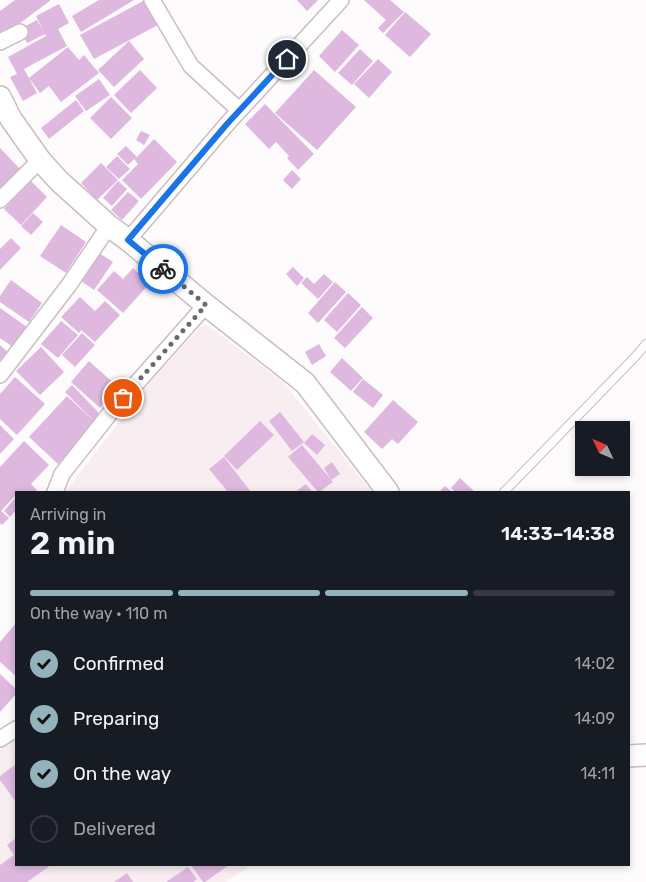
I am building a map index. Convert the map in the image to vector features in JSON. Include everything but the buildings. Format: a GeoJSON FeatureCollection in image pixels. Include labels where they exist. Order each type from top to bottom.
{"type":"FeatureCollection","features":[{"type":"Feature","properties":{"kind":"street"},"geometry":{"type":"LineString","coordinates":[[152,0],[191,66],[239,110]]}},
{"type":"Feature","properties":{"kind":"street"},"geometry":{"type":"LineString","coordinates":[[128,240],[239,110],[341,0]]}},
{"type":"Feature","properties":{"kind":"street"},"geometry":{"type":"LineString","coordinates":[[0,42],[20,32]]}},
{"type":"Feature","properties":{"kind":"street"},"geometry":{"type":"LineString","coordinates":[[0,97],[11,119],[40,160],[60,181],[109,226],[305,383],[387,491]]}},
{"type":"Feature","properties":{"kind":"street"},"geometry":{"type":"LineString","coordinates":[[0,200],[40,160]]}},
{"type":"Feature","properties":{"kind":"street"},"geometry":{"type":"LineString","coordinates":[[0,375],[69,286],[109,226]]}},
{"type":"Feature","properties":{"kind":"street"},"geometry":{"type":"LineString","coordinates":[[55,491],[62,474],[111,412],[206,305]]}},
{"type":"Feature","properties":{"kind":"street"},"geometry":{"type":"LineString","coordinates":[[0,739],[15,730]]}},
{"type":"Feature","properties":{"kind":"street"},"geometry":{"type":"LineString","coordinates":[[630,756],[646,755]]}},
{"type":"Feature","properties":{"kind":"lane"},"geometry":{"type":"LineString","coordinates":[[505,491],[646,344]]}},
{"type":"Feature","properties":{"kind":"shaded area"},"geometry":{"type":"Polygon","coordinates":[[[204,323],[282,381],[371,491],[66,491],[150,382],[204,323]]]}},
{"type":"Feature","properties":{"kind":"shaded area"},"geometry":{"type":"Polygon","coordinates":[[[15,741],[15,866],[250,866],[226,882],[0,882],[0,750],[15,741]]]}},
{"type":"Feature","properties":{"kind":"way so far"},"geometry":{"type":"LineString","coordinates":[[123,398],[206,305],[163,269]]}},
{"type":"Feature","properties":{"kind":"route"},"geometry":{"type":"LineString","coordinates":[[163,269],[128,240],[227,124],[287,59]]}}]}
